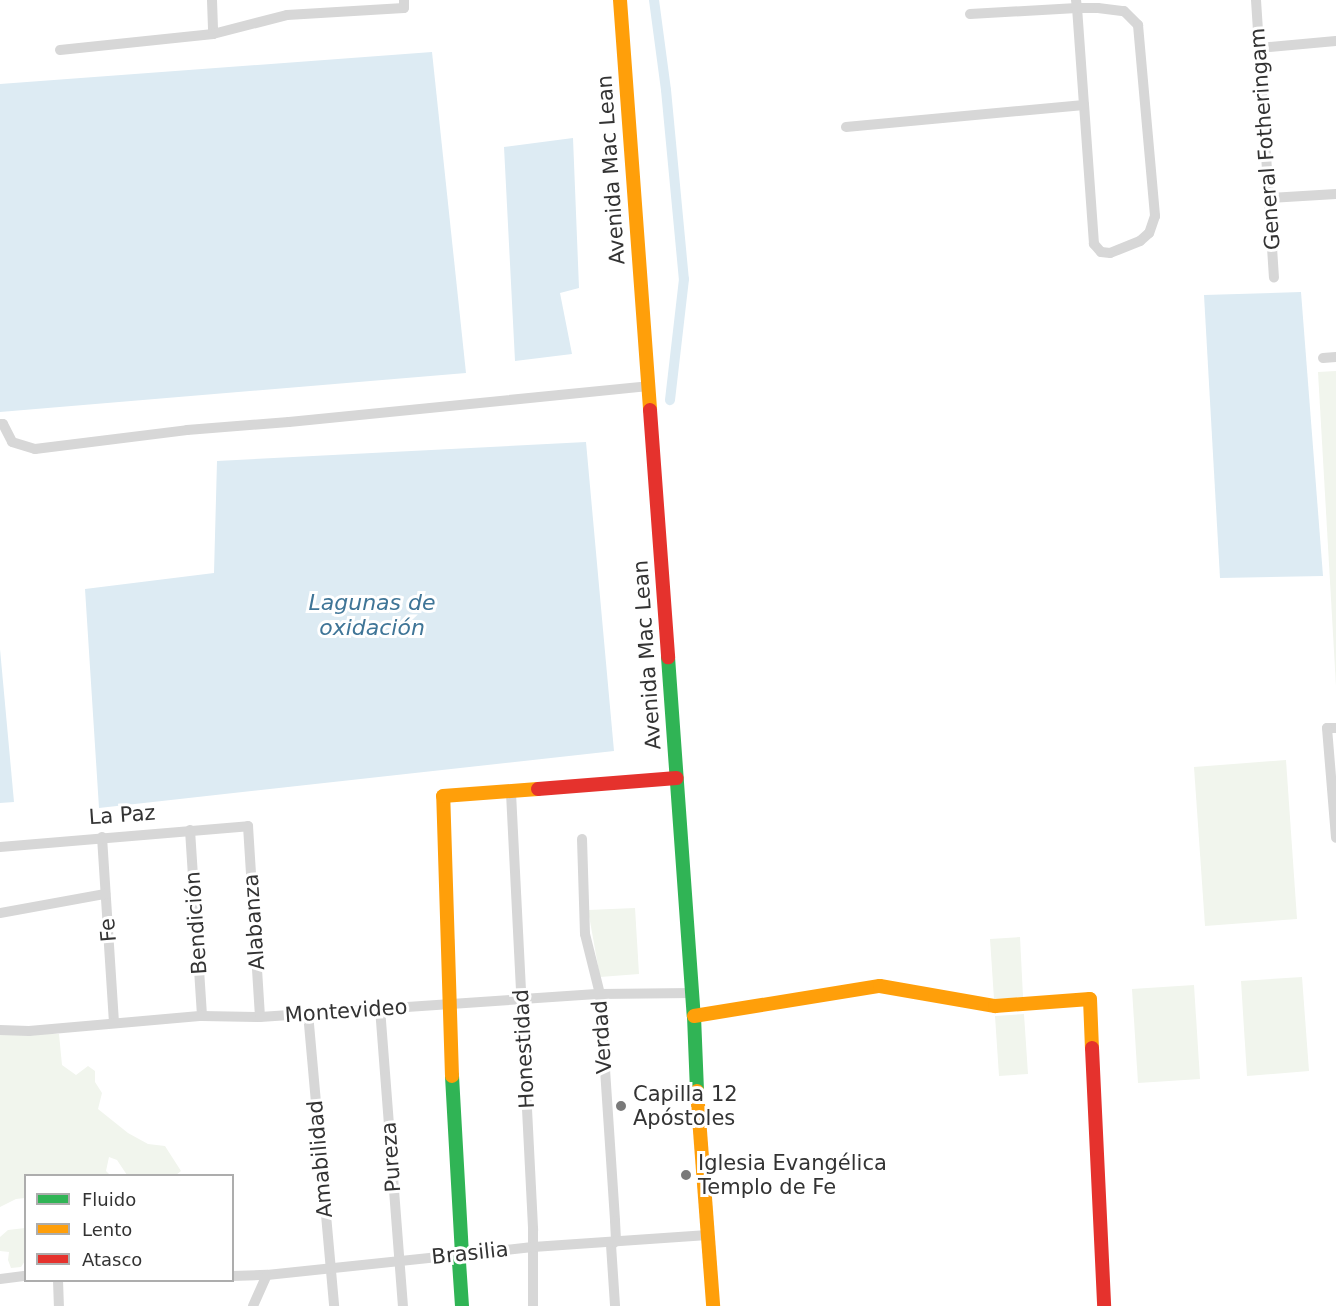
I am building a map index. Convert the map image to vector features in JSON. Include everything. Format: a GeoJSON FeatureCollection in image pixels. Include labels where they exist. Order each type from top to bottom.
{"type":"FeatureCollection","features":[{"type":"Feature","properties":{"kind":"street"},"geometry":{"type":"LineString","coordinates":[[212,0],[213,34]]}},
{"type":"Feature","properties":{"kind":"street"},"geometry":{"type":"LineString","coordinates":[[60,50],[213,34],[287,15],[404,8],[404,0]]}},
{"type":"Feature","properties":{"kind":"street","name":"Avenida Mac Lean"},"geometry":{"type":"LineString","coordinates":[[620,0],[694,1016],[698,1128],[713,1306]]}},
{"type":"Feature","properties":{"kind":"street","name":"General Fotheringam"},"geometry":{"type":"LineString","coordinates":[[1256,0],[1274,277]]}},
{"type":"Feature","properties":{"kind":"street"},"geometry":{"type":"LineString","coordinates":[[970,14],[1076,4],[1124,11],[1138,25],[1155,216],[1149,233],[1140,241],[1110,253],[1101,252],[1094,244],[1076,4]]}},
{"type":"Feature","properties":{"kind":"street"},"geometry":{"type":"LineString","coordinates":[[1259,48],[1336,41]]}},
{"type":"Feature","properties":{"kind":"street"},"geometry":{"type":"LineString","coordinates":[[846,127],[1084,105]]}},
{"type":"Feature","properties":{"kind":"street"},"geometry":{"type":"LineString","coordinates":[[1269,198],[1336,194]]}},
{"type":"Feature","properties":{"kind":"street"},"geometry":{"type":"LineString","coordinates":[[1323,358],[1336,357]]}},
{"type":"Feature","properties":{"kind":"street"},"geometry":{"type":"LineString","coordinates":[[0,424],[3,424],[12,442],[35,449],[187,430],[648,386]]}},
{"type":"Feature","properties":{"kind":"street"},"geometry":{"type":"LineString","coordinates":[[1331,728],[1336,838]]}},
{"type":"Feature","properties":{"kind":"street"},"geometry":{"type":"LineString","coordinates":[[462,1306],[459,1262],[462,1254],[448,1005],[443,796],[511,793],[677,778]]}},
{"type":"Feature","properties":{"kind":"street","name":"Honestidad"},"geometry":{"type":"LineString","coordinates":[[511,793],[533,1247],[533,1306]]}},
{"type":"Feature","properties":{"kind":"street","name":"La Paz"},"geometry":{"type":"LineString","coordinates":[[0,847],[248,826]]}},
{"type":"Feature","properties":{"kind":"street","name":"Alabanza"},"geometry":{"type":"LineString","coordinates":[[248,826],[260,1017]]}},
{"type":"Feature","properties":{"kind":"street","name":"Bendición"},"geometry":{"type":"LineString","coordinates":[[190,830],[202,1016]]}},
{"type":"Feature","properties":{"kind":"street","name":"Fe"},"geometry":{"type":"LineString","coordinates":[[102,837],[114,1023]]}},
{"type":"Feature","properties":{"kind":"street","name":"Verdad"},"geometry":{"type":"LineString","coordinates":[[582,839],[585,934],[600,994],[616,1240],[611,1245],[615,1306]]}},
{"type":"Feature","properties":{"kind":"street"},"geometry":{"type":"LineString","coordinates":[[0,913],[105,894]]}},
{"type":"Feature","properties":{"kind":"street"},"geometry":{"type":"LineString","coordinates":[[694,1016],[880,986],[995,1006],[1090,999],[1104,1306]]}},
{"type":"Feature","properties":{"kind":"street","name":"Montevideo"},"geometry":{"type":"LineString","coordinates":[[0,1030],[28,1031],[202,1016],[260,1017],[600,994],[692,993]]}},
{"type":"Feature","properties":{"kind":"street","name":"Pureza"},"geometry":{"type":"LineString","coordinates":[[380,1008],[403,1306]]}},
{"type":"Feature","properties":{"kind":"street","name":"Amabilidad"},"geometry":{"type":"LineString","coordinates":[[308,1012],[334,1306]]}},
{"type":"Feature","properties":{"kind":"street","name":"Brasilia"},"geometry":{"type":"LineString","coordinates":[[234,1276],[331,1269],[533,1247],[708,1235]]}},
{"type":"Feature","properties":{"kind":"street"},"geometry":{"type":"LineString","coordinates":[[253,1306],[267,1275]]}},
{"type":"Feature","properties":{"kind":"street"},"geometry":{"type":"LineString","coordinates":[[0,1279],[24,1276]]}},
{"type":"Feature","properties":{"kind":"street"},"geometry":{"type":"LineString","coordinates":[[58,1282],[59,1306]]}},
{"type":"Feature","properties":{"kind":"shaded area"},"geometry":{"type":"Polygon","coordinates":[[[1336,371],[1336,686],[1318,372],[1336,371]]]}},
{"type":"Feature","properties":{"kind":"shaded area"},"geometry":{"type":"Polygon","coordinates":[[[1286,760],[1297,919],[1205,926],[1194,767],[1286,760]]]}},
{"type":"Feature","properties":{"kind":"shaded area"},"geometry":{"type":"Polygon","coordinates":[[[635,908],[639,974],[600,977],[588,910],[635,908]]]}},
{"type":"Feature","properties":{"kind":"shaded area"},"geometry":{"type":"Polygon","coordinates":[[[1020,937],[1023,997],[994,999],[990,939],[1020,937]]]}},
{"type":"Feature","properties":{"kind":"shaded area"},"geometry":{"type":"Polygon","coordinates":[[[1302,977],[1309,1071],[1247,1076],[1241,981],[1302,977]]]}},
{"type":"Feature","properties":{"kind":"shaded area"},"geometry":{"type":"Polygon","coordinates":[[[1194,985],[1200,1079],[1138,1083],[1132,989],[1194,985]]]}},
{"type":"Feature","properties":{"kind":"shaded area"},"geometry":{"type":"Polygon","coordinates":[[[1024,1014],[1028,1074],[999,1076],[995,1016],[1024,1014]]]}},
{"type":"Feature","properties":{"kind":"shaded area"},"geometry":{"type":"Polygon","coordinates":[[[0,1034],[59,1034],[62,1065],[76,1075],[88,1066],[95,1071],[95,1082],[102,1093],[98,1109],[128,1133],[148,1144],[165,1146],[181,1171],[177,1174],[126,1174],[117,1160],[109,1157],[106,1171],[109,1174],[24,1174],[24,1198],[16,1199],[0,1207],[0,1034]]]}},
{"type":"Feature","properties":{"kind":"shaded area"},"geometry":{"type":"Polygon","coordinates":[[[24,1228],[24,1262],[21,1267],[11,1268],[8,1260],[9,1252],[0,1251],[0,1237],[8,1230],[24,1228]]]}},
{"type":"Feature","properties":{"kind":"water"},"geometry":{"type":"Polygon","coordinates":[[[432,52],[466,373],[0,412],[0,84],[432,52]]]}},
{"type":"Feature","properties":{"kind":"water"},"geometry":{"type":"Polygon","coordinates":[[[573,138],[579,288],[560,293],[572,354],[515,361],[504,147],[573,138]]]}},
{"type":"Feature","properties":{"kind":"water"},"geometry":{"type":"Polygon","coordinates":[[[1301,292],[1323,576],[1220,578],[1204,295],[1301,292]]]}},
{"type":"Feature","properties":{"kind":"water","name":"Lagunas de oxidación"},"geometry":{"type":"Polygon","coordinates":[[[586,442],[614,751],[99,808],[85,589],[214,573],[217,461],[586,442]]]}},
{"type":"Feature","properties":{"kind":"water"},"geometry":{"type":"Polygon","coordinates":[[[0,649],[14,802],[0,803],[0,649]]]}},
{"type":"Feature","properties":{"kind":"waterway"},"geometry":{"type":"LineString","coordinates":[[654,0],[666,90],[684,279],[670,400]]}},
{"type":"Feature","properties":{"kind":"traffic: fast"},"geometry":{"type":"LineString","coordinates":[[668,657],[694,1016],[697,1091]]}},
{"type":"Feature","properties":{"kind":"traffic: fast"},"geometry":{"type":"LineString","coordinates":[[452,1076],[462,1254],[459,1262],[462,1306]]}},
{"type":"Feature","properties":{"kind":"traffic: slow"},"geometry":{"type":"LineString","coordinates":[[620,0],[650,410]]}},
{"type":"Feature","properties":{"kind":"traffic: slow"},"geometry":{"type":"LineString","coordinates":[[452,1076],[443,796],[538,789]]}},
{"type":"Feature","properties":{"kind":"traffic: slow"},"geometry":{"type":"LineString","coordinates":[[694,1016],[880,986],[995,1006],[1090,999],[1092,1048]]}},
{"type":"Feature","properties":{"kind":"traffic: slow"},"geometry":{"type":"LineString","coordinates":[[697,1091],[713,1306]]}},
{"type":"Feature","properties":{"kind":"traffic: jam"},"geometry":{"type":"LineString","coordinates":[[650,410],[668,657]]}},
{"type":"Feature","properties":{"kind":"traffic: jam"},"geometry":{"type":"LineString","coordinates":[[538,789],[677,778]]}},
{"type":"Feature","properties":{"kind":"traffic: jam"},"geometry":{"type":"LineString","coordinates":[[1092,1048],[1104,1306]]}},
{"type":"Feature","properties":{"kind":"place","name":"Capilla 12 Apóstoles"},"geometry":{"type":"Point","coordinates":[621,1106]}},
{"type":"Feature","properties":{"kind":"place","name":"Iglesia Evangélica Templo de Fe"},"geometry":{"type":"Point","coordinates":[686,1175]}}]}
